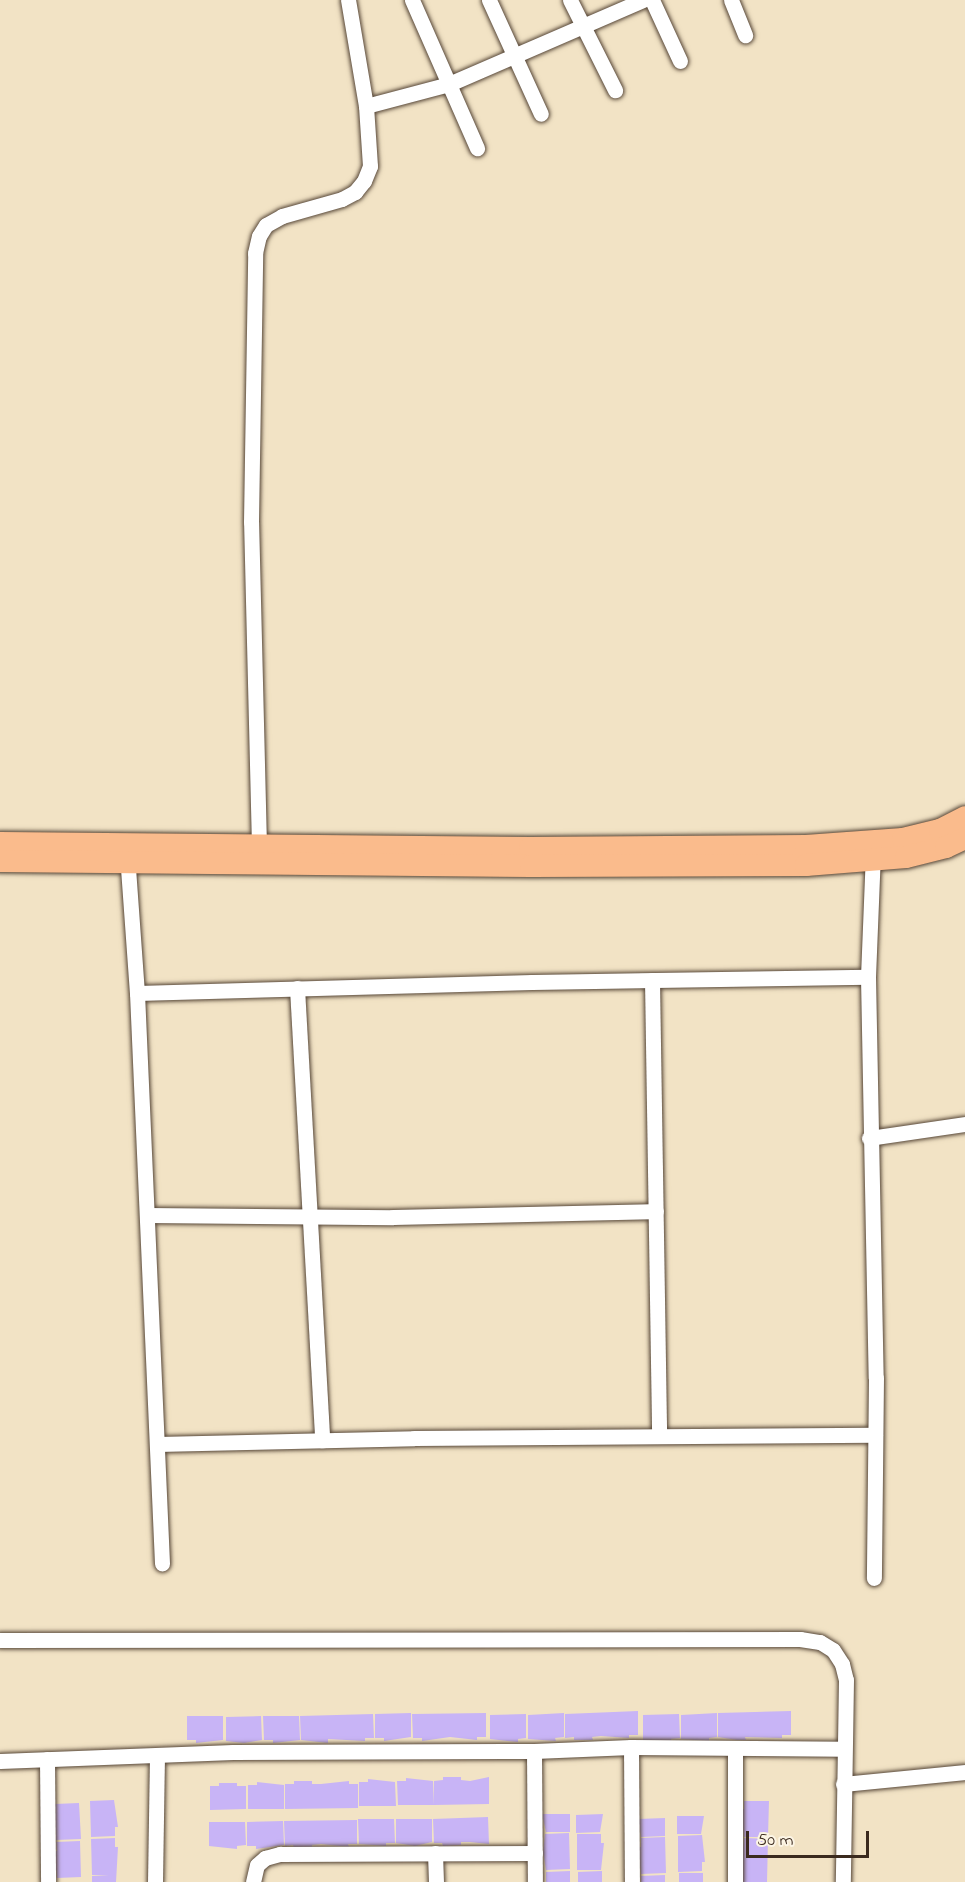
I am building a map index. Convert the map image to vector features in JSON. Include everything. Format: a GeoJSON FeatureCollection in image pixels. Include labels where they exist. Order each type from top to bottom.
{"type":"FeatureCollection","features":[{"type":"Feature","properties":{"kind":"main road"},"geometry":{"type":"LineString","coordinates":[[0,861],[259,846],[767,847],[873,852],[940,830],[965,817]]}},
{"type":"Feature","properties":{"kind":"main road"},"geometry":{"type":"LineString","coordinates":[[0,843],[127,854],[696,866],[946,847],[965,838]]}},
{"type":"Feature","properties":{"kind":"street"},"geometry":{"type":"LineString","coordinates":[[259,846],[251,522],[255,253],[266,225],[282,216],[342,199],[355,192],[364,181],[370,166],[366,106],[348,0]]}},
{"type":"Feature","properties":{"kind":"street"},"geometry":{"type":"LineString","coordinates":[[412,0],[477,148]]}},
{"type":"Feature","properties":{"kind":"street"},"geometry":{"type":"LineString","coordinates":[[489,0],[541,114]]}},
{"type":"Feature","properties":{"kind":"street"},"geometry":{"type":"LineString","coordinates":[[570,0],[615,90]]}},
{"type":"Feature","properties":{"kind":"street"},"geometry":{"type":"LineString","coordinates":[[366,106],[449,84],[643,0]]}},
{"type":"Feature","properties":{"kind":"street"},"geometry":{"type":"LineString","coordinates":[[652,0],[680,60]]}},
{"type":"Feature","properties":{"kind":"street"},"geometry":{"type":"LineString","coordinates":[[731,0],[745,35]]}},
{"type":"Feature","properties":{"kind":"street"},"geometry":{"type":"LineString","coordinates":[[873,852],[868,977],[869,1138],[876,1435],[874,1578]]}},
{"type":"Feature","properties":{"kind":"street"},"geometry":{"type":"LineString","coordinates":[[127,854],[137,993],[162,1563]]}},
{"type":"Feature","properties":{"kind":"street"},"geometry":{"type":"LineString","coordinates":[[137,993],[868,977]]}},
{"type":"Feature","properties":{"kind":"street"},"geometry":{"type":"LineString","coordinates":[[652,980],[659,1437]]}},
{"type":"Feature","properties":{"kind":"street"},"geometry":{"type":"LineString","coordinates":[[297,988],[322,1440]]}},
{"type":"Feature","properties":{"kind":"street"},"geometry":{"type":"LineString","coordinates":[[869,1138],[965,1124]]}},
{"type":"Feature","properties":{"kind":"street"},"geometry":{"type":"LineString","coordinates":[[147,1215],[310,1216],[656,1211]]}},
{"type":"Feature","properties":{"kind":"street"},"geometry":{"type":"LineString","coordinates":[[156,1444],[322,1440],[876,1435]]}},
{"type":"Feature","properties":{"kind":"street"},"geometry":{"type":"LineString","coordinates":[[0,1640],[800,1639],[819,1642],[833,1650],[842,1664],[846,1680],[843,1882]]}},
{"type":"Feature","properties":{"kind":"street"},"geometry":{"type":"LineString","coordinates":[[0,1761],[233,1752],[534,1751],[631,1747],[844,1749]]}},
{"type":"Feature","properties":{"kind":"street"},"geometry":{"type":"LineString","coordinates":[[631,1747],[632,1882]]}},
{"type":"Feature","properties":{"kind":"street"},"geometry":{"type":"LineString","coordinates":[[735,1749],[735,1882]]}},
{"type":"Feature","properties":{"kind":"street"},"geometry":{"type":"LineString","coordinates":[[534,1751],[535,1882]]}},
{"type":"Feature","properties":{"kind":"street"},"geometry":{"type":"LineString","coordinates":[[155,1882],[157,1755]]}},
{"type":"Feature","properties":{"kind":"street"},"geometry":{"type":"LineString","coordinates":[[47,1759],[48,1882]]}},
{"type":"Feature","properties":{"kind":"street"},"geometry":{"type":"LineString","coordinates":[[843,1784],[965,1772]]}},
{"type":"Feature","properties":{"kind":"street"},"geometry":{"type":"LineString","coordinates":[[435,1853],[436,1882]]}},
{"type":"Feature","properties":{"kind":"street"},"geometry":{"type":"LineString","coordinates":[[253,1882],[257,1865],[265,1858],[279,1854],[535,1853]]}},
{"type":"Feature","properties":{"kind":"building"},"geometry":{"type":"Polygon","coordinates":[[[638,1711],[638,1735],[629,1735],[629,1738],[592,1737],[593,1740],[565,1738],[565,1714],[638,1711]]]}},
{"type":"Feature","properties":{"kind":"building"},"geometry":{"type":"Polygon","coordinates":[[[791,1711],[791,1735],[782,1735],[782,1738],[745,1737],[746,1740],[718,1737],[718,1713],[791,1711]]]}},
{"type":"Feature","properties":{"kind":"building"},"geometry":{"type":"Polygon","coordinates":[[[411,1713],[411,1737],[384,1741],[384,1738],[375,1738],[375,1714],[411,1713]]]}},
{"type":"Feature","properties":{"kind":"building"},"geometry":{"type":"Polygon","coordinates":[[[486,1713],[486,1737],[477,1737],[477,1740],[450,1737],[422,1741],[422,1738],[413,1738],[412,1714],[486,1713]]]}},
{"type":"Feature","properties":{"kind":"building"},"geometry":{"type":"Polygon","coordinates":[[[564,1713],[564,1737],[555,1738],[556,1741],[528,1739],[528,1715],[564,1713]]]}},
{"type":"Feature","properties":{"kind":"building"},"geometry":{"type":"Polygon","coordinates":[[[717,1713],[717,1737],[709,1738],[709,1741],[681,1739],[681,1715],[717,1713]]]}},
{"type":"Feature","properties":{"kind":"building"},"geometry":{"type":"Polygon","coordinates":[[[373,1714],[374,1738],[365,1738],[365,1741],[328,1739],[328,1743],[301,1740],[300,1716],[373,1714]]]}},
{"type":"Feature","properties":{"kind":"building"},"geometry":{"type":"Polygon","coordinates":[[[526,1714],[526,1738],[518,1739],[518,1742],[490,1739],[490,1715],[526,1714]]]}},
{"type":"Feature","properties":{"kind":"building"},"geometry":{"type":"Polygon","coordinates":[[[679,1714],[680,1738],[671,1739],[671,1741],[643,1740],[643,1715],[679,1714]]]}},
{"type":"Feature","properties":{"kind":"building"},"geometry":{"type":"Polygon","coordinates":[[[187,1716],[223,1716],[223,1740],[196,1743],[196,1740],[187,1740],[187,1716]]]}},
{"type":"Feature","properties":{"kind":"building"},"geometry":{"type":"Polygon","coordinates":[[[261,1716],[262,1740],[244,1743],[226,1741],[226,1717],[261,1716]]]}},
{"type":"Feature","properties":{"kind":"building"},"geometry":{"type":"Polygon","coordinates":[[[263,1716],[299,1716],[300,1740],[273,1743],[273,1740],[264,1740],[263,1716]]]}},
{"type":"Feature","properties":{"kind":"building"},"geometry":{"type":"Polygon","coordinates":[[[443,1777],[461,1777],[461,1780],[470,1781],[489,1777],[489,1804],[434,1805],[434,1781],[443,1780],[443,1777]]]}},
{"type":"Feature","properties":{"kind":"building"},"geometry":{"type":"Polygon","coordinates":[[[406,1778],[433,1781],[434,1805],[398,1805],[397,1781],[406,1781],[406,1778]]]}},
{"type":"Feature","properties":{"kind":"building"},"geometry":{"type":"Polygon","coordinates":[[[368,1779],[395,1782],[396,1806],[359,1806],[359,1782],[368,1782],[368,1779]]]}},
{"type":"Feature","properties":{"kind":"building"},"geometry":{"type":"Polygon","coordinates":[[[294,1781],[312,1781],[312,1784],[321,1784],[349,1781],[349,1784],[358,1784],[358,1808],[285,1809],[285,1784],[294,1784],[294,1781]]]}},
{"type":"Feature","properties":{"kind":"building"},"geometry":{"type":"Polygon","coordinates":[[[257,1782],[284,1785],[284,1809],[248,1809],[248,1785],[257,1785],[257,1782]]]}},
{"type":"Feature","properties":{"kind":"building"},"geometry":{"type":"Polygon","coordinates":[[[219,1783],[237,1783],[237,1786],[246,1786],[246,1809],[210,1810],[210,1786],[219,1786],[219,1783]]]}},
{"type":"Feature","properties":{"kind":"building"},"geometry":{"type":"Polygon","coordinates":[[[114,1800],[118,1827],[115,1827],[115,1836],[91,1837],[90,1801],[114,1800]]]}},
{"type":"Feature","properties":{"kind":"building"},"geometry":{"type":"Polygon","coordinates":[[[744,1801],[769,1801],[768,1837],[744,1837],[741,1809],[744,1809],[744,1801]]]}},
{"type":"Feature","properties":{"kind":"building"},"geometry":{"type":"Polygon","coordinates":[[[79,1803],[81,1839],[56,1840],[56,1831],[53,1831],[55,1804],[79,1803]]]}},
{"type":"Feature","properties":{"kind":"building"},"geometry":{"type":"Polygon","coordinates":[[[542,1814],[570,1814],[570,1832],[546,1832],[542,1814]]]}},
{"type":"Feature","properties":{"kind":"building"},"geometry":{"type":"Polygon","coordinates":[[[603,1814],[600,1832],[576,1833],[576,1815],[603,1814]]]}},
{"type":"Feature","properties":{"kind":"building"},"geometry":{"type":"Polygon","coordinates":[[[677,1816],[704,1816],[701,1834],[677,1834],[677,1816]]]}},
{"type":"Feature","properties":{"kind":"building"},"geometry":{"type":"Polygon","coordinates":[[[488,1817],[489,1844],[461,1842],[461,1845],[443,1846],[442,1843],[434,1843],[433,1819],[488,1817]]]}},
{"type":"Feature","properties":{"kind":"building"},"geometry":{"type":"Polygon","coordinates":[[[665,1818],[665,1836],[641,1837],[638,1819],[665,1818]]]}},
{"type":"Feature","properties":{"kind":"building"},"geometry":{"type":"Polygon","coordinates":[[[358,1819],[394,1819],[395,1843],[386,1843],[386,1846],[359,1844],[358,1819]]]}},
{"type":"Feature","properties":{"kind":"building"},"geometry":{"type":"Polygon","coordinates":[[[396,1819],[432,1819],[432,1842],[415,1846],[396,1843],[396,1819]]]}},
{"type":"Feature","properties":{"kind":"building"},"geometry":{"type":"Polygon","coordinates":[[[357,1820],[357,1844],[348,1844],[349,1847],[321,1844],[312,1845],[312,1848],[285,1846],[284,1821],[357,1820]]]}},
{"type":"Feature","properties":{"kind":"building"},"geometry":{"type":"Polygon","coordinates":[[[283,1821],[284,1845],[256,1849],[256,1846],[247,1846],[247,1822],[283,1821]]]}},
{"type":"Feature","properties":{"kind":"building"},"geometry":{"type":"Polygon","coordinates":[[[209,1822],[245,1822],[246,1845],[237,1846],[237,1849],[209,1846],[209,1822]]]}},
{"type":"Feature","properties":{"kind":"building"},"geometry":{"type":"Polygon","coordinates":[[[569,1833],[570,1869],[546,1870],[543,1852],[545,1834],[569,1833]]]}},
{"type":"Feature","properties":{"kind":"building"},"geometry":{"type":"Polygon","coordinates":[[[577,1834],[601,1834],[601,1843],[604,1843],[601,1870],[577,1870],[577,1834]]]}},
{"type":"Feature","properties":{"kind":"building"},"geometry":{"type":"Polygon","coordinates":[[[702,1835],[705,1862],[702,1862],[702,1871],[678,1872],[678,1836],[702,1835]]]}},
{"type":"Feature","properties":{"kind":"building"},"geometry":{"type":"Polygon","coordinates":[[[665,1837],[666,1873],[641,1874],[638,1847],[641,1847],[641,1838],[665,1837]]]}},
{"type":"Feature","properties":{"kind":"building"},"geometry":{"type":"Polygon","coordinates":[[[115,1838],[115,1847],[118,1847],[116,1882],[92,1882],[92,1876],[109,1875],[92,1875],[91,1839],[115,1838]]]}},
{"type":"Feature","properties":{"kind":"building"},"geometry":{"type":"Polygon","coordinates":[[[744,1838],[768,1839],[767,1882],[743,1882],[740,1847],[743,1847],[744,1838]]]}},
{"type":"Feature","properties":{"kind":"building"},"geometry":{"type":"Polygon","coordinates":[[[80,1841],[81,1877],[57,1878],[54,1851],[57,1851],[56,1842],[80,1841]]]}},
{"type":"Feature","properties":{"kind":"building"},"geometry":{"type":"Polygon","coordinates":[[[570,1871],[570,1882],[546,1882],[546,1872],[570,1871]]]}},
{"type":"Feature","properties":{"kind":"building"},"geometry":{"type":"Polygon","coordinates":[[[602,1871],[602,1882],[578,1882],[578,1872],[602,1871]]]}},
{"type":"Feature","properties":{"kind":"building"},"geometry":{"type":"Polygon","coordinates":[[[679,1873],[703,1873],[703,1882],[679,1882],[679,1873]]]}},
{"type":"Feature","properties":{"kind":"building"},"geometry":{"type":"Polygon","coordinates":[[[665,1875],[665,1882],[641,1882],[641,1876],[665,1875]]]}}]}
